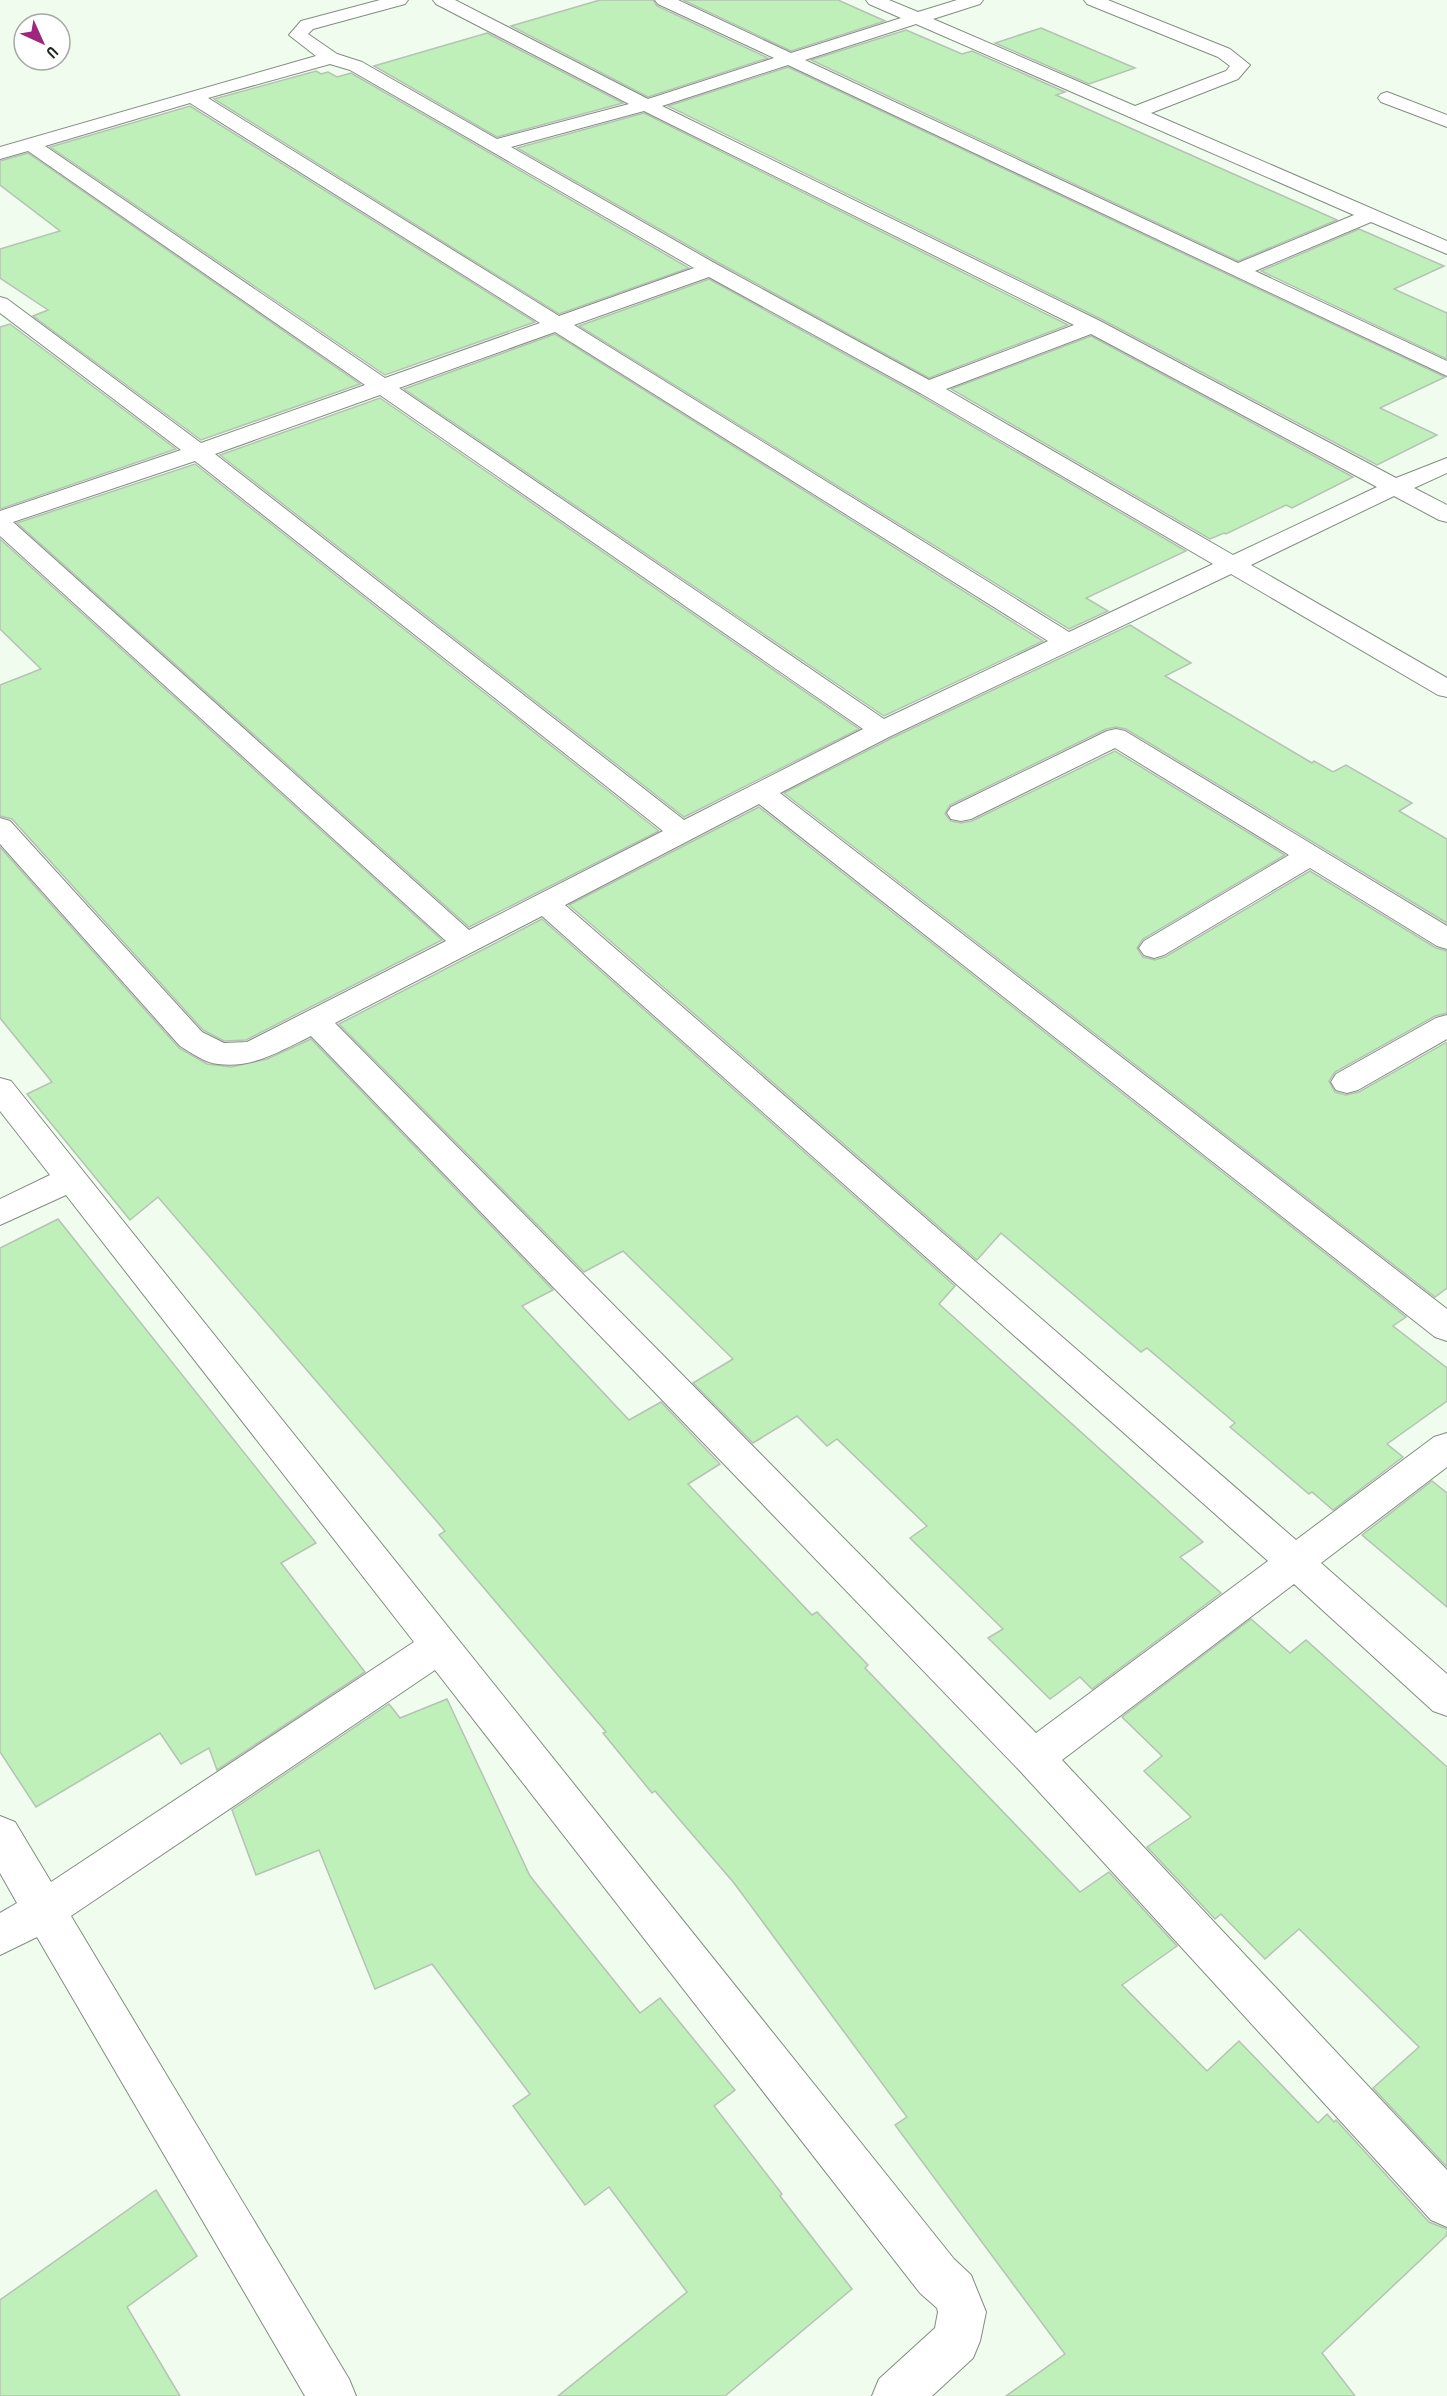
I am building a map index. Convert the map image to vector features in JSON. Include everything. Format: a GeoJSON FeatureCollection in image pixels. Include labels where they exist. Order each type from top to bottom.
{"type":"FeatureCollection","features":[{"type":"Feature","properties":{"kind":"street"},"geometry":{"type":"LineString","coordinates":[[399,0],[307,25],[298,35],[331,58],[356,66],[711,269],[928,388],[1447,689]]}},
{"type":"Feature","properties":{"kind":"street"},"geometry":{"type":"LineString","coordinates":[[442,0],[646,105],[1092,326],[1447,515]]}},
{"type":"Feature","properties":{"kind":"street"},"geometry":{"type":"LineString","coordinates":[[664,0],[1447,369]]}},
{"type":"Feature","properties":{"kind":"street"},"geometry":{"type":"LineString","coordinates":[[875,0],[1447,249]]}},
{"type":"Feature","properties":{"kind":"street"},"geometry":{"type":"LineString","coordinates":[[495,145],[646,105],[974,0]]}},
{"type":"Feature","properties":{"kind":"street"},"geometry":{"type":"LineString","coordinates":[[1093,0],[1224,53],[1241,64],[1232,75],[1136,112]]}},
{"type":"Feature","properties":{"kind":"street"},"geometry":{"type":"LineString","coordinates":[[0,153],[191,96],[331,58]]}},
{"type":"Feature","properties":{"kind":"street"},"geometry":{"type":"LineString","coordinates":[[191,96],[1067,642]]}},
{"type":"Feature","properties":{"kind":"street"},"geometry":{"type":"LineString","coordinates":[[1388,98],[1442,115]]}},
{"type":"Feature","properties":{"kind":"street"},"geometry":{"type":"LineString","coordinates":[[30,144],[882,730]]}},
{"type":"Feature","properties":{"kind":"street"},"geometry":{"type":"LineString","coordinates":[[1239,270],[1369,216]]}},
{"type":"Feature","properties":{"kind":"street"},"geometry":{"type":"LineString","coordinates":[[466,944],[0,521],[711,269]]}},
{"type":"Feature","properties":{"kind":"street"},"geometry":{"type":"LineString","coordinates":[[0,303],[198,452],[682,832]]}},
{"type":"Feature","properties":{"kind":"street"},"geometry":{"type":"LineString","coordinates":[[928,388],[1092,326]]}},
{"type":"Feature","properties":{"kind":"street"},"geometry":{"type":"LineString","coordinates":[[0,827],[191,1039],[219,1054],[252,1052],[882,730],[1393,488],[1447,465]]}},
{"type":"Feature","properties":{"kind":"street"},"geometry":{"type":"LineString","coordinates":[[961,813],[1116,736],[1447,939]]}},
{"type":"Feature","properties":{"kind":"street"},"geometry":{"type":"LineString","coordinates":[[761,792],[1447,1328]]}},
{"type":"Feature","properties":{"kind":"street"},"geometry":{"type":"LineString","coordinates":[[1154,948],[1310,855]]}},
{"type":"Feature","properties":{"kind":"street"},"geometry":{"type":"LineString","coordinates":[[545,903],[1294,1561],[1447,1699]]}},
{"type":"Feature","properties":{"kind":"street"},"geometry":{"type":"LineString","coordinates":[[315,1021],[1034,1758],[1447,2204]]}},
{"type":"Feature","properties":{"kind":"street"},"geometry":{"type":"LineString","coordinates":[[1347,1082],[1447,1025]]}},
{"type":"Feature","properties":{"kind":"street"},"geometry":{"type":"LineString","coordinates":[[0,1089],[937,2276],[954,2292],[962,2312],[956,2341],[896,2396]]}},
{"type":"Feature","properties":{"kind":"street"},"geometry":{"type":"LineString","coordinates":[[0,1213],[71,1179]]}},
{"type":"Feature","properties":{"kind":"street"},"geometry":{"type":"LineString","coordinates":[[1034,1758],[1447,1447]]}},
{"type":"Feature","properties":{"kind":"street"},"geometry":{"type":"LineString","coordinates":[[0,1935],[45,1910],[439,1646]]}},
{"type":"Feature","properties":{"kind":"street"},"geometry":{"type":"LineString","coordinates":[[0,1834],[332,2396]]}},
{"type":"Feature","properties":{"kind":"building"},"geometry":{"type":"Polygon","coordinates":[[[600,0],[653,0],[657,6],[768,58],[648,97],[511,26],[600,0]]]}},
{"type":"Feature","properties":{"kind":"building"},"geometry":{"type":"Polygon","coordinates":[[[683,0],[838,0],[885,21],[791,51],[683,0]]]}},
{"type":"Feature","properties":{"kind":"building"},"geometry":{"type":"Polygon","coordinates":[[[1041,28],[1135,68],[1089,84],[995,43],[1041,28]]]}},
{"type":"Feature","properties":{"kind":"building"},"geometry":{"type":"Polygon","coordinates":[[[906,30],[962,54],[972,51],[1065,92],[1056,95],[1337,220],[1238,261],[811,60],[906,30]]]}},
{"type":"Feature","properties":{"kind":"building"},"geometry":{"type":"Polygon","coordinates":[[[487,33],[623,103],[497,137],[374,66],[487,33]]]}},
{"type":"Feature","properties":{"kind":"building"},"geometry":{"type":"Polygon","coordinates":[[[788,67],[1445,377],[1380,408],[1437,435],[1377,465],[1101,319],[668,106],[788,67]]]}},
{"type":"Feature","properties":{"kind":"building"},"geometry":{"type":"Polygon","coordinates":[[[316,71],[321,74],[328,72],[337,77],[351,73],[689,268],[559,314],[214,99],[316,71]]]}},
{"type":"Feature","properties":{"kind":"building"},"geometry":{"type":"Polygon","coordinates":[[[190,106],[535,322],[385,375],[50,147],[190,106]]]}},
{"type":"Feature","properties":{"kind":"building"},"geometry":{"type":"Polygon","coordinates":[[[644,113],[1068,325],[929,378],[719,263],[517,148],[644,113]]]}},
{"type":"Feature","properties":{"kind":"building"},"geometry":{"type":"Polygon","coordinates":[[[28,153],[360,384],[201,440],[33,316],[48,310],[0,278],[0,249],[60,231],[0,185],[0,161],[28,153]]]}},
{"type":"Feature","properties":{"kind":"building"},"geometry":{"type":"Polygon","coordinates":[[[1359,229],[1444,266],[1394,289],[1447,313],[1447,359],[1261,271],[1359,229]]]}},
{"type":"Feature","properties":{"kind":"building"},"geometry":{"type":"Polygon","coordinates":[[[709,279],[919,395],[1186,551],[1086,598],[1108,611],[1069,629],[579,326],[709,279]]]}},
{"type":"Feature","properties":{"kind":"building"},"geometry":{"type":"Polygon","coordinates":[[[10,324],[176,449],[0,509],[0,327],[10,324]]]}},
{"type":"Feature","properties":{"kind":"building"},"geometry":{"type":"Polygon","coordinates":[[[555,334],[1043,641],[884,716],[404,389],[555,334]]]}},
{"type":"Feature","properties":{"kind":"building"},"geometry":{"type":"Polygon","coordinates":[[[1091,336],[1353,477],[1292,508],[1286,505],[1226,534],[1210,539],[951,389],[1091,336]]]}},
{"type":"Feature","properties":{"kind":"building"},"geometry":{"type":"Polygon","coordinates":[[[380,398],[859,729],[684,817],[220,455],[380,398]]]}},
{"type":"Feature","properties":{"kind":"building"},"geometry":{"type":"Polygon","coordinates":[[[195,464],[659,831],[469,927],[17,523],[195,464]]]}},
{"type":"Feature","properties":{"kind":"building"},"geometry":{"type":"Polygon","coordinates":[[[0,539],[442,940],[246,1040],[224,1041],[203,1030],[12,819],[0,816],[0,685],[41,669],[0,629],[0,539]]]}},
{"type":"Feature","properties":{"kind":"building"},"geometry":{"type":"Polygon","coordinates":[[[1130,625],[1191,663],[1165,676],[1312,763],[1314,761],[1333,772],[1346,765],[1412,803],[1399,811],[1447,839],[1447,923],[1126,729],[1116,727],[1106,729],[950,805],[945,814],[951,821],[961,823],[972,821],[1115,751],[1285,855],[1143,939],[1137,948],[1143,957],[1155,960],[1165,957],[1310,871],[1436,948],[1447,951],[1447,1013],[1435,1016],[1335,1072],[1329,1081],[1335,1092],[1346,1095],[1359,1092],[1447,1042],[1447,1288],[1435,1297],[784,793],[892,738],[1130,625]]]}},
{"type":"Feature","properties":{"kind":"building"},"geometry":{"type":"Polygon","coordinates":[[[759,807],[1406,1317],[1393,1326],[1447,1368],[1447,1401],[1387,1444],[1403,1457],[1333,1510],[1312,1492],[1309,1494],[1230,1427],[1235,1423],[1147,1348],[1141,1352],[1001,1233],[977,1260],[569,905],[759,807]]]}},
{"type":"Feature","properties":{"kind":"building"},"geometry":{"type":"Polygon","coordinates":[[[0,847],[179,1048],[207,1064],[231,1067],[267,1059],[311,1039],[553,1290],[522,1306],[629,1420],[661,1402],[720,1464],[688,1484],[812,1615],[817,1612],[868,1665],[865,1668],[1080,1892],[1109,1872],[1177,1946],[1122,1985],[1207,2071],[1239,2041],[1318,2123],[1327,2114],[1334,2122],[1336,2120],[1429,2222],[1447,2229],[1447,2235],[1322,2353],[1355,2396],[1006,2396],[1065,2354],[895,2125],[907,2117],[734,1883],[655,1791],[652,1793],[603,1733],[606,1732],[439,1535],[445,1531],[158,1197],[130,1220],[27,1094],[52,1082],[0,1018],[0,847]]]}},
{"type":"Feature","properties":{"kind":"building"},"geometry":{"type":"Polygon","coordinates":[[[542,919],[955,1286],[939,1304],[1203,1542],[1180,1557],[1221,1593],[1092,1689],[1080,1677],[1050,1699],[988,1638],[1003,1629],[910,1538],[927,1526],[837,1439],[827,1446],[797,1416],[753,1443],[693,1383],[733,1359],[623,1251],[584,1272],[339,1024],[542,919]]]}},
{"type":"Feature","properties":{"kind":"building"},"geometry":{"type":"Polygon","coordinates":[[[58,1219],[316,1543],[281,1563],[365,1672],[217,1770],[209,1748],[181,1764],[160,1733],[36,1807],[0,1752],[0,1248],[58,1219]]]}},
{"type":"Feature","properties":{"kind":"building"},"geometry":{"type":"Polygon","coordinates":[[[1432,1481],[1447,1493],[1447,1607],[1362,1535],[1432,1481]]]}},
{"type":"Feature","properties":{"kind":"building"},"geometry":{"type":"Polygon","coordinates":[[[1251,1619],[1290,1653],[1306,1640],[1447,1767],[1447,2167],[1373,2088],[1419,2047],[1299,1929],[1265,1959],[1221,1914],[1215,1919],[1147,1847],[1191,1817],[1144,1771],[1162,1756],[1122,1717],[1251,1619]]]}},
{"type":"Feature","properties":{"kind":"building"},"geometry":{"type":"Polygon","coordinates":[[[447,1699],[530,1876],[640,2013],[660,1998],[735,2090],[714,2106],[852,2289],[725,2396],[558,2396],[687,2292],[609,2187],[585,2205],[513,2106],[530,2094],[432,1964],[375,1989],[319,1850],[256,1875],[232,1810],[389,1704],[400,1718],[447,1699]]]}},
{"type":"Feature","properties":{"kind":"building"},"geometry":{"type":"Polygon","coordinates":[[[156,2190],[197,2256],[127,2307],[180,2396],[0,2396],[0,2300],[156,2190]]]}}]}
